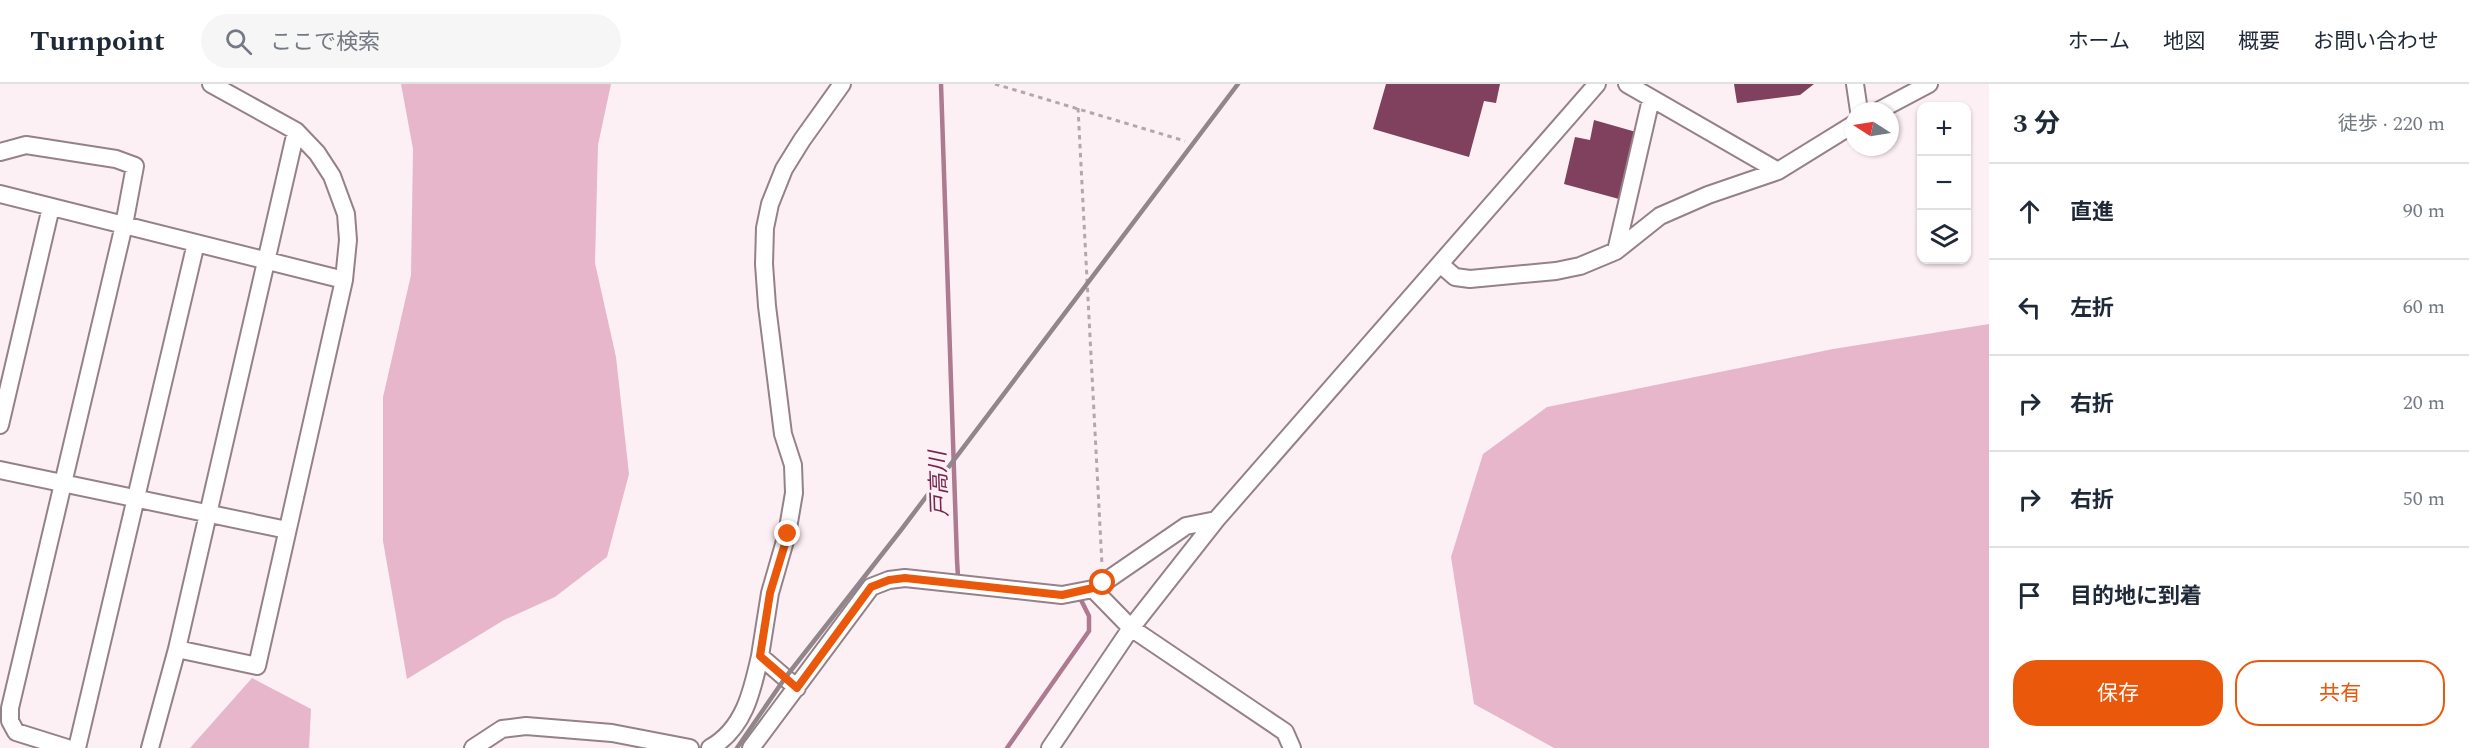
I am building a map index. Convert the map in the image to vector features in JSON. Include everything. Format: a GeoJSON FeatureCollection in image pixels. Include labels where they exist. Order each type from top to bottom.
{"type":"FeatureCollection","features":[{"type":"Feature","properties":{"kind":"street"},"geometry":{"type":"LineString","coordinates":[[177,649],[256,666],[344,280],[348,240],[346,214],[332,176],[317,153],[296,131],[211,84]]}},
{"type":"Feature","properties":{"kind":"street"},"geometry":{"type":"LineString","coordinates":[[710,748],[723,741],[743,715],[752,692],[770,593],[788,534],[794,493],[793,465],[783,434],[767,306],[764,264],[765,228],[770,204],[784,170],[802,140],[842,84]]}},
{"type":"Feature","properties":{"kind":"street"},"geometry":{"type":"LineString","coordinates":[[1050,748],[1131,628],[1216,520],[1597,84]]}},
{"type":"Feature","properties":{"kind":"street"},"geometry":{"type":"LineString","coordinates":[[1627,84],[1778,171]]}},
{"type":"Feature","properties":{"kind":"street"},"geometry":{"type":"LineString","coordinates":[[1855,84],[1858,102]]}},
{"type":"Feature","properties":{"kind":"street"},"geometry":{"type":"LineString","coordinates":[[1895,102],[1929,84]]}},
{"type":"Feature","properties":{"kind":"street"},"geometry":{"type":"LineString","coordinates":[[1616,251],[1651,99]]}},
{"type":"Feature","properties":{"kind":"street"},"geometry":{"type":"LineString","coordinates":[[1440,264],[1455,277],[1470,279],[1556,271],[1580,266],[1616,251],[1660,216],[1680,206],[1778,171],[1845,130]]}},
{"type":"Feature","properties":{"kind":"street"},"geometry":{"type":"LineString","coordinates":[[150,748],[177,649],[296,131]]}},
{"type":"Feature","properties":{"kind":"street"},"geometry":{"type":"LineString","coordinates":[[0,152],[26,145],[116,159],[135,166],[124,225],[10,708],[10,721],[16,732],[67,748]]}},
{"type":"Feature","properties":{"kind":"street"},"geometry":{"type":"LineString","coordinates":[[0,194],[344,280]]}},
{"type":"Feature","properties":{"kind":"street"},"geometry":{"type":"LineString","coordinates":[[0,425],[51,207]]}},
{"type":"Feature","properties":{"kind":"street"},"geometry":{"type":"LineString","coordinates":[[77,748],[196,243]]}},
{"type":"Feature","properties":{"kind":"street"},"geometry":{"type":"LineString","coordinates":[[0,470],[287,530]]}},
{"type":"Feature","properties":{"kind":"street"},"geometry":{"type":"LineString","coordinates":[[751,748],[871,587],[889,580],[905,578],[1062,595],[1098,586],[1186,526],[1216,520]]}},
{"type":"Feature","properties":{"kind":"street"},"geometry":{"type":"LineString","coordinates":[[1098,586],[1131,628],[1285,732],[1292,748]]}},
{"type":"Feature","properties":{"kind":"street"},"geometry":{"type":"LineString","coordinates":[[760,656],[797,688]]}},
{"type":"Feature","properties":{"kind":"street"},"geometry":{"type":"LineString","coordinates":[[473,748],[502,729],[526,726],[612,733],[690,748]]}},
{"type":"Feature","properties":{"kind":"path"},"geometry":{"type":"LineString","coordinates":[[996,84],[1185,141]]}},
{"type":"Feature","properties":{"kind":"path"},"geometry":{"type":"LineString","coordinates":[[1078,108],[1098,586]]}},
{"type":"Feature","properties":{"kind":"shaded area"},"geometry":{"type":"Polygon","coordinates":[[[401,84],[611,84],[598,145],[595,263],[616,357],[629,474],[607,557],[555,597],[504,620],[407,679],[383,541],[383,397],[411,275],[413,149],[401,84]]]}},
{"type":"Feature","properties":{"kind":"shaded area"},"geometry":{"type":"Polygon","coordinates":[[[1989,324],[1989,748],[1554,748],[1474,704],[1451,557],[1483,454],[1547,407],[1833,349],[1989,324]]]}},
{"type":"Feature","properties":{"kind":"shaded area"},"geometry":{"type":"Polygon","coordinates":[[[252,678],[311,709],[309,748],[190,748],[252,678]]]}},
{"type":"Feature","properties":{"kind":"building"},"geometry":{"type":"Polygon","coordinates":[[[1386,84],[1500,84],[1496,103],[1484,101],[1469,157],[1373,129],[1386,84]]]}},
{"type":"Feature","properties":{"kind":"building"},"geometry":{"type":"Polygon","coordinates":[[[1734,84],[1814,84],[1800,95],[1737,103],[1734,84]]]}},
{"type":"Feature","properties":{"kind":"building"},"geometry":{"type":"Polygon","coordinates":[[[1594,120],[1636,132],[1619,199],[1564,184],[1575,137],[1590,140],[1594,120]]]}},
{"type":"Feature","properties":{"kind":"waterway","name":"戸高川"},"geometry":{"type":"LineString","coordinates":[[941,84],[957,560],[958,577],[962,577]]}},
{"type":"Feature","properties":{"kind":"waterway","name":"戸高川"},"geometry":{"type":"LineString","coordinates":[[1007,748],[1089,631],[1089,616],[1079,596]]}},
{"type":"Feature","properties":{"kind":"railway"},"geometry":{"type":"LineString","coordinates":[[737,748],[785,678],[901,530],[1238,84]]}},
{"type":"Feature","properties":{"kind":"route"},"geometry":{"type":"LineString","coordinates":[[788,534],[770,593],[760,656],[797,688],[871,587],[889,580],[905,578],[1062,595],[1093,588],[1103,583]]}}]}
